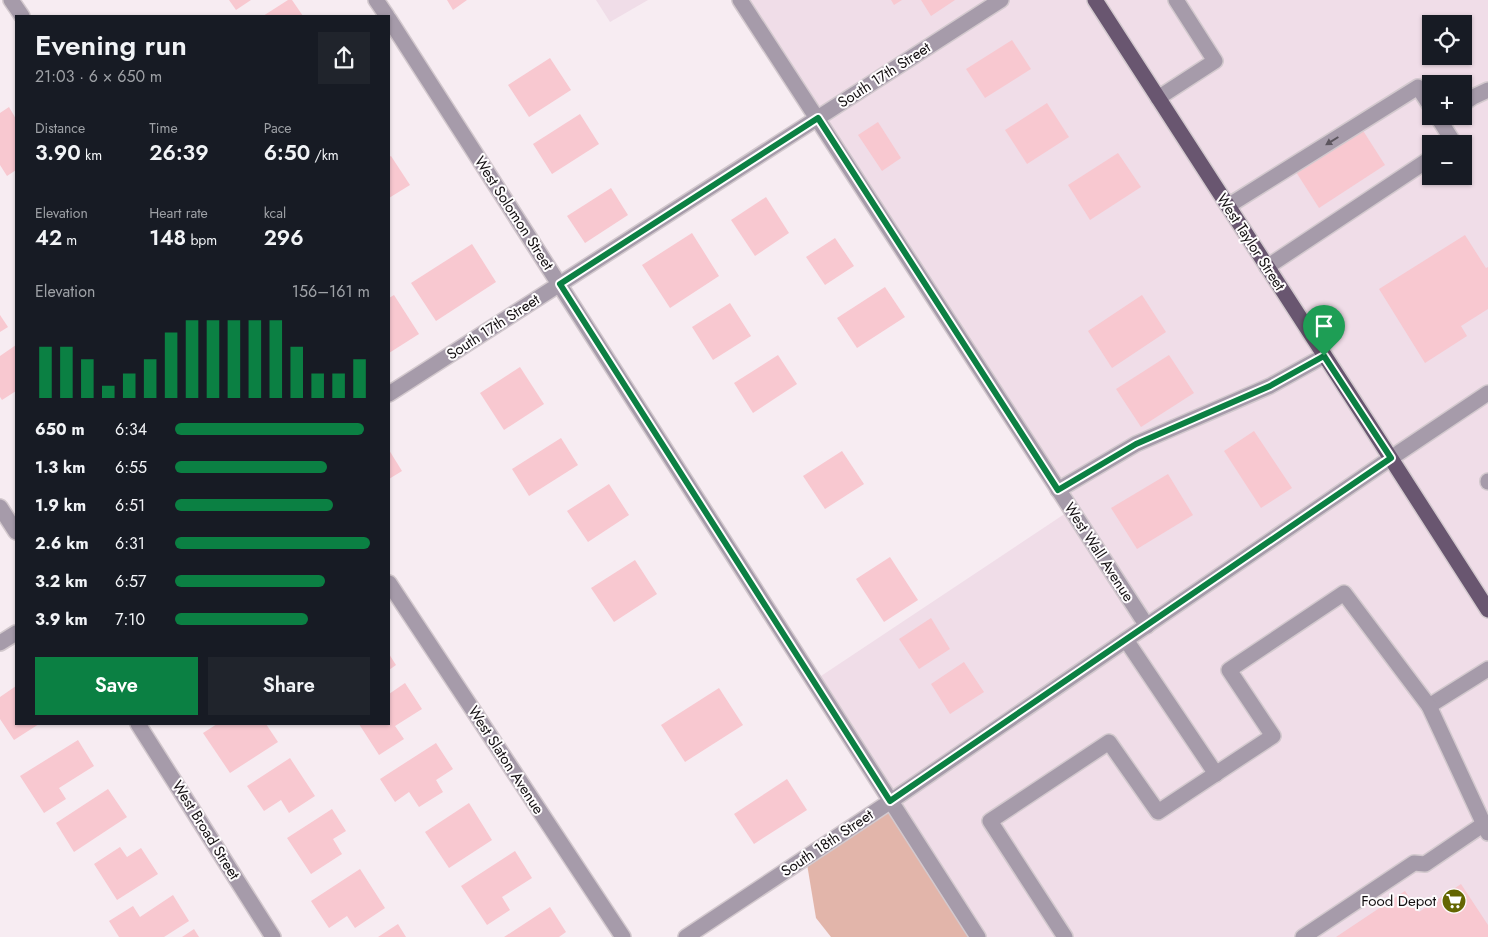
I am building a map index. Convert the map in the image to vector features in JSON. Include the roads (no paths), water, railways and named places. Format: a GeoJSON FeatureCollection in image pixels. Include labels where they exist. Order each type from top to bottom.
{"type":"FeatureCollection","features":[{"type":"Feature","properties":{"kind":"main road","name":"West Taylor Street"},"geometry":{"type":"LineString","coordinates":[[1095,0],[1488,610]]}},
{"type":"Feature","properties":{"kind":"street"},"geometry":{"type":"LineString","coordinates":[[11,0],[21,15]]}},
{"type":"Feature","properties":{"kind":"street","name":"West Solomon Street"},"geometry":{"type":"LineString","coordinates":[[376,0],[386,15]]}},
{"type":"Feature","properties":{"kind":"street","name":"West Wall Avenue"},"geometry":{"type":"LineString","coordinates":[[740,0],[1147,626]]}},
{"type":"Feature","properties":{"kind":"street","name":"South 17th Street"},"geometry":{"type":"LineString","coordinates":[[390,393],[1001,0]]}},
{"type":"Feature","properties":{"kind":"street"},"geometry":{"type":"LineString","coordinates":[[1158,98],[1215,61],[1176,0]]}},
{"type":"Feature","properties":{"kind":"street","name":"West Solomon Street"},"geometry":{"type":"LineString","coordinates":[[390,21],[978,937]]}},
{"type":"Feature","properties":{"kind":"street"},"geometry":{"type":"LineString","coordinates":[[1228,206],[1418,87],[1422,93]]}},
{"type":"Feature","properties":{"kind":"street"},"geometry":{"type":"LineString","coordinates":[[1472,98],[1488,90]]}},
{"type":"Feature","properties":{"kind":"street"},"geometry":{"type":"LineString","coordinates":[[1267,267],[1422,164]]}},
{"type":"Feature","properties":{"kind":"street"},"geometry":{"type":"LineString","coordinates":[[1058,490],[1136,444],[1270,386],[1324,356]]}},
{"type":"Feature","properties":{"kind":"street","name":"South 18th Street"},"geometry":{"type":"LineString","coordinates":[[686,937],[890,801],[1488,393]]}},
{"type":"Feature","properties":{"kind":"street"},"geometry":{"type":"LineString","coordinates":[[0,507],[15,530]]}},
{"type":"Feature","properties":{"kind":"street","name":"West Slaton Avenue"},"geometry":{"type":"LineString","coordinates":[[390,585],[623,937]]}},
{"type":"Feature","properties":{"kind":"street"},"geometry":{"type":"LineString","coordinates":[[1065,937],[990,820],[1109,742],[1158,812],[1272,736],[1229,670],[1344,593],[1429,706],[1486,828],[1425,864],[1414,863],[1303,937]]}},
{"type":"Feature","properties":{"kind":"street"},"geometry":{"type":"LineString","coordinates":[[0,643],[15,634]]}},
{"type":"Feature","properties":{"kind":"street"},"geometry":{"type":"LineString","coordinates":[[1126,640],[1216,774]]}},
{"type":"Feature","properties":{"kind":"street"},"geometry":{"type":"LineString","coordinates":[[1429,706],[1488,669]]}},
{"type":"Feature","properties":{"kind":"street","name":"West Broad Street"},"geometry":{"type":"LineString","coordinates":[[139,725],[273,937]]}},
{"type":"Feature","properties":{"kind":"place","name":"Food Depot"},"geometry":{"type":"Point","coordinates":[1454,901]}}]}
